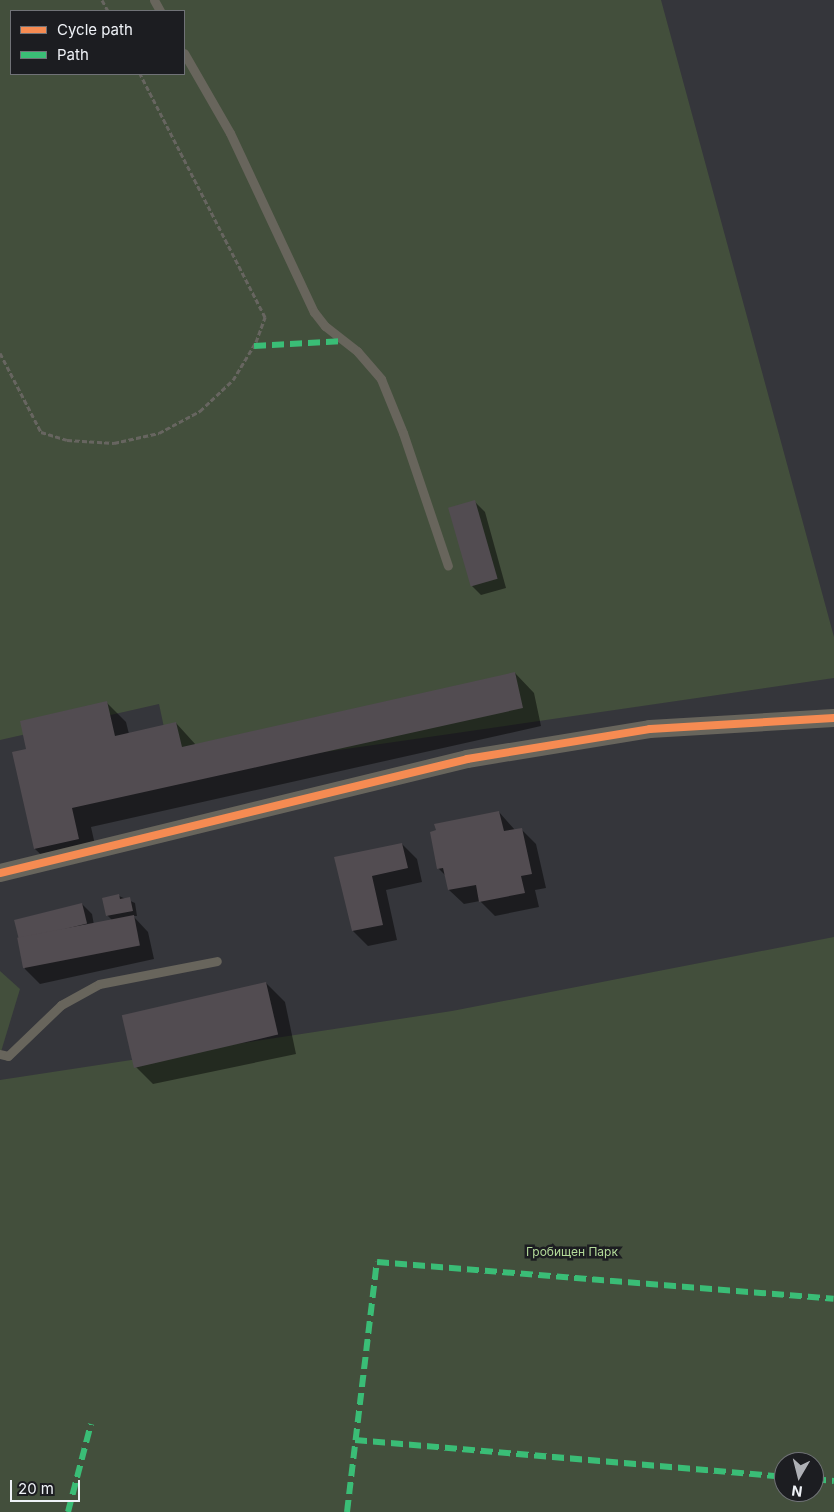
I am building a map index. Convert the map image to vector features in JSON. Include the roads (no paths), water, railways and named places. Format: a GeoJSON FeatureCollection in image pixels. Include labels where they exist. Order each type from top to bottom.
{"type":"FeatureCollection","features":[{"type":"Feature","properties":{"kind":"street"},"geometry":{"type":"LineString","coordinates":[[0,873],[467,758],[650,729],[834,718]]}},
{"type":"Feature","properties":{"kind":"lane"},"geometry":{"type":"LineString","coordinates":[[185,55],[230,133],[314,312],[325,326],[357,351],[380,380],[403,432],[448,566]]}},
{"type":"Feature","properties":{"kind":"lane"},"geometry":{"type":"LineString","coordinates":[[0,1054],[8,1056],[60,1005],[99,984],[218,961]]}},
{"type":"Feature","properties":{"kind":"park label","name":"Гробищен Парк"},"geometry":{"type":"Point","coordinates":[572,1252]}}]}
